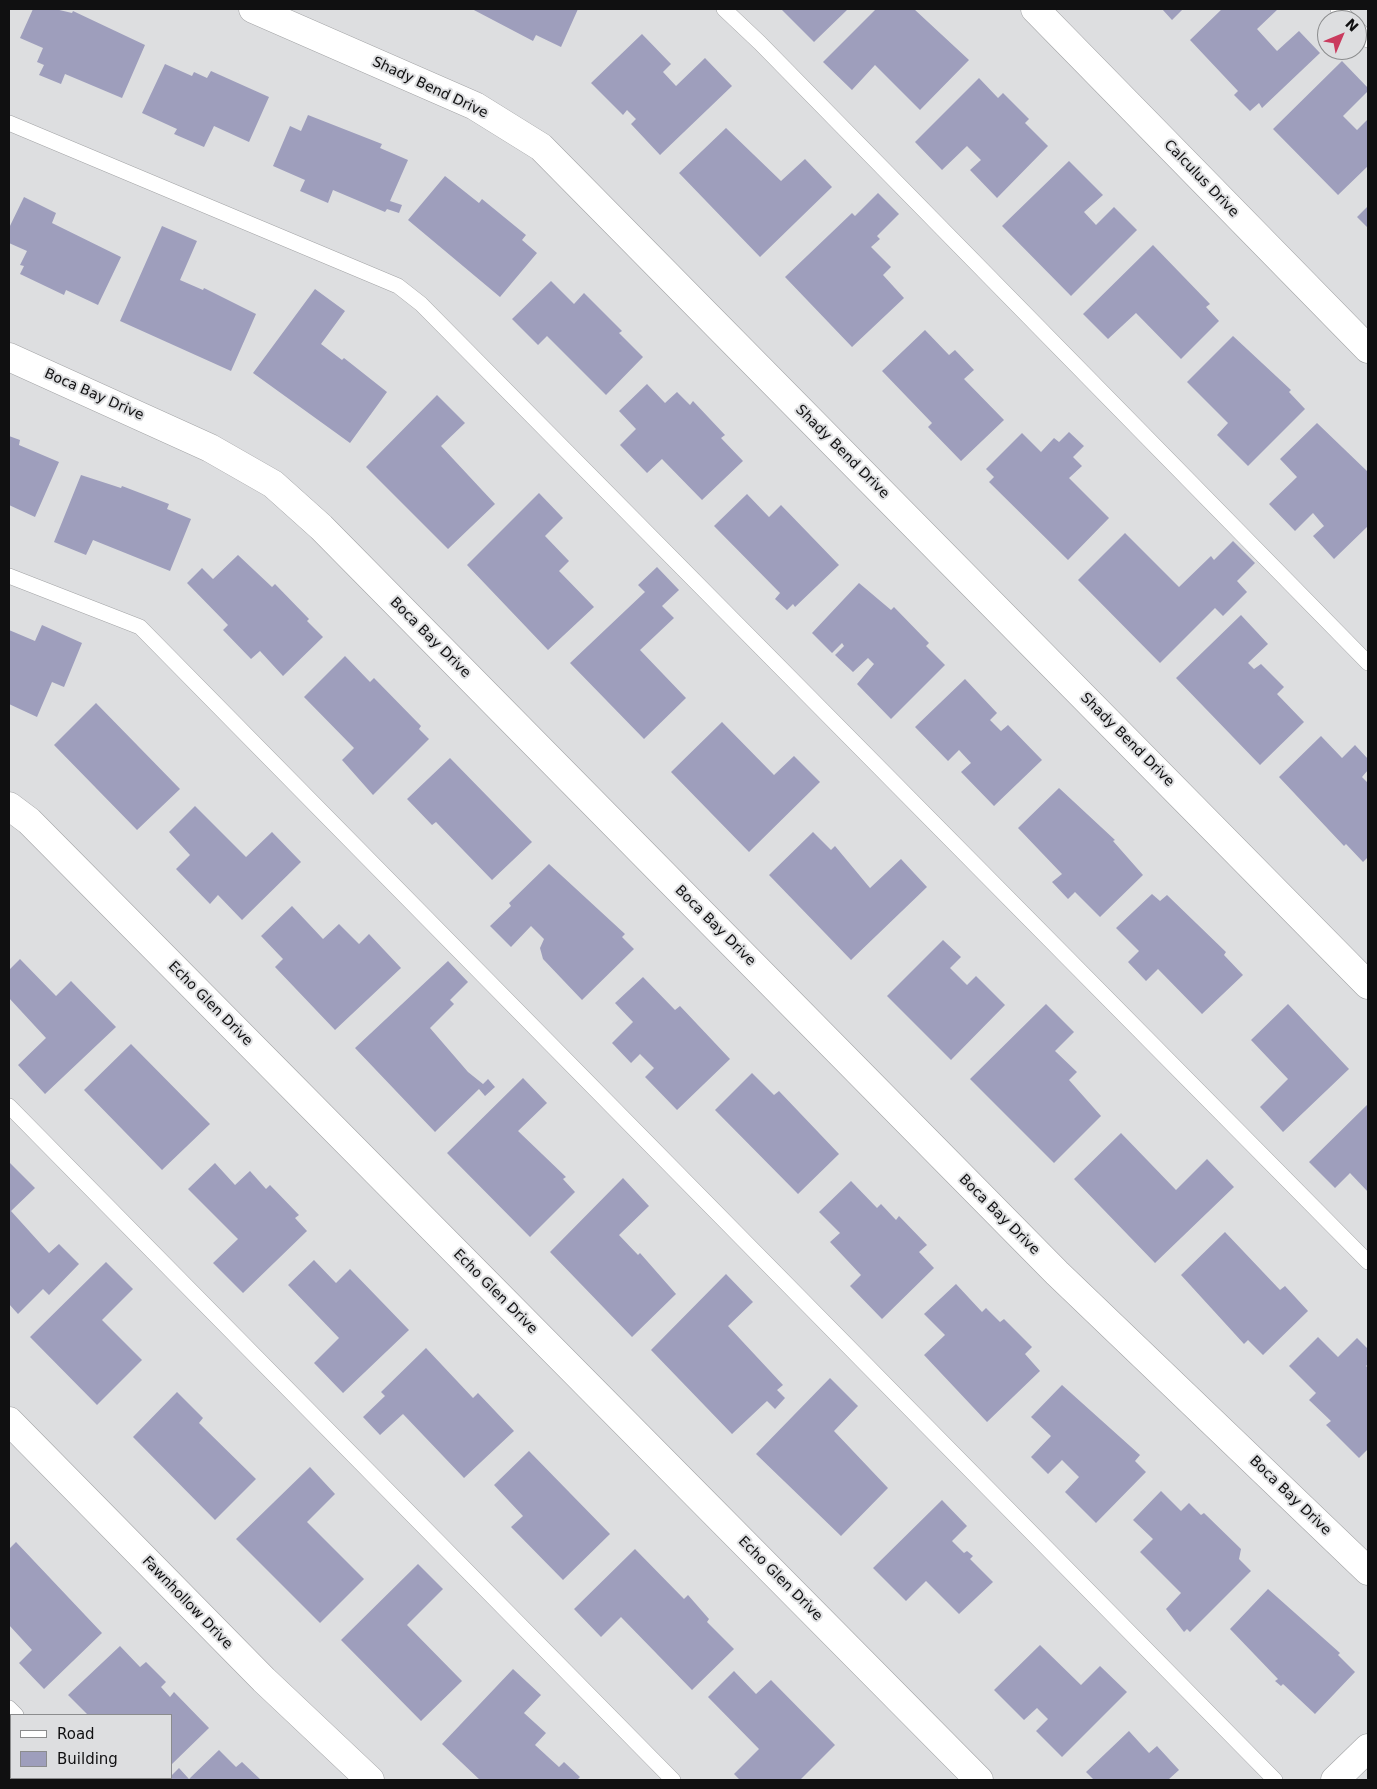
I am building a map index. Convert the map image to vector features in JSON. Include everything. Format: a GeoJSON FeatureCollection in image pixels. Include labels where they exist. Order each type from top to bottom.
{"type":"FeatureCollection","features":[{"type":"Feature","properties":{"kind":"street","name":"Shady Bend Drive"},"geometry":{"type":"LineString","coordinates":[[253,9],[476,106],[541,147],[1368,985]]}},
{"type":"Feature","properties":{"kind":"street","name":"Calculus Drive"},"geometry":{"type":"LineString","coordinates":[[1035,9],[1368,349]]}},
{"type":"Feature","properties":{"kind":"street","name":"Boca Bay Drive"},"geometry":{"type":"LineString","coordinates":[[9,357],[210,448],[273,484],[301,509],[328,534],[1057,1274],[1368,1571]]}},
{"type":"Feature","properties":{"kind":"street","name":"Echo Glen Drive"},"geometry":{"type":"LineString","coordinates":[[9,806],[29,821],[979,1780]]}},
{"type":"Feature","properties":{"kind":"street","name":"Fawnhollow Drive"},"geometry":{"type":"LineString","coordinates":[[9,1421],[264,1680],[370,1780]]}},
{"type":"Feature","properties":{"kind":"street"},"geometry":{"type":"LineString","coordinates":[[1335,1780],[1368,1748]]}},
{"type":"Feature","properties":{"kind":"lane"},"geometry":{"type":"LineString","coordinates":[[724,9],[760,43],[1368,663]]}},
{"type":"Feature","properties":{"kind":"lane"},"geometry":{"type":"LineString","coordinates":[[9,123],[398,286],[420,304],[1368,1262]]}},
{"type":"Feature","properties":{"kind":"lane"},"geometry":{"type":"LineString","coordinates":[[9,576],[140,627],[1275,1780]]}},
{"type":"Feature","properties":{"kind":"lane"},"geometry":{"type":"LineString","coordinates":[[9,1106],[673,1780]]}},
{"type":"Feature","properties":{"kind":"building"},"geometry":{"type":"Polygon","coordinates":[[[33,9],[55,9],[72,13],[73,11],[145,45],[122,98],[65,74],[61,84],[39,75],[44,65],[37,62],[43,48],[20,38],[33,9]]]}},
{"type":"Feature","properties":{"kind":"building"},"geometry":{"type":"Polygon","coordinates":[[[472,9],[578,9],[561,47],[536,35],[533,41],[472,9]]]}},
{"type":"Feature","properties":{"kind":"building"},"geometry":{"type":"Polygon","coordinates":[[[781,9],[848,9],[814,42],[781,9]]]}},
{"type":"Feature","properties":{"kind":"building"},"geometry":{"type":"Polygon","coordinates":[[[876,9],[914,9],[969,60],[920,110],[875,65],[852,90],[823,62],[876,9]]]}},
{"type":"Feature","properties":{"kind":"building"},"geometry":{"type":"Polygon","coordinates":[[[1162,9],[1183,9],[1172,20],[1162,9]]]}},
{"type":"Feature","properties":{"kind":"building"},"geometry":{"type":"Polygon","coordinates":[[[1222,9],[1278,9],[1257,29],[1277,51],[1299,31],[1317,50],[1317,56],[1262,108],[1259,103],[1250,111],[1234,95],[1238,91],[1190,40],[1222,9]]]}},
{"type":"Feature","properties":{"kind":"building"},"geometry":{"type":"Polygon","coordinates":[[[642,34],[671,64],[663,72],[676,86],[705,58],[732,86],[660,155],[631,124],[636,119],[627,110],[623,115],[591,83],[642,34]]]}},
{"type":"Feature","properties":{"kind":"building"},"geometry":{"type":"Polygon","coordinates":[[[1342,61],[1368,88],[1368,91],[1343,116],[1357,130],[1368,119],[1368,166],[1338,195],[1273,129],[1342,61]]]}},
{"type":"Feature","properties":{"kind":"building"},"geometry":{"type":"Polygon","coordinates":[[[165,64],[192,76],[194,72],[207,78],[211,71],[269,97],[249,142],[214,126],[204,147],[174,134],[177,129],[142,113],[165,64]]]}},
{"type":"Feature","properties":{"kind":"building"},"geometry":{"type":"Polygon","coordinates":[[[979,78],[998,98],[1003,93],[1029,119],[1025,123],[1048,146],[997,198],[970,170],[981,160],[967,146],[942,170],[915,142],[979,78]]]}},
{"type":"Feature","properties":{"kind":"building"},"geometry":{"type":"Polygon","coordinates":[[[308,115],[382,144],[380,148],[408,160],[390,201],[402,205],[399,213],[387,209],[385,212],[333,190],[328,203],[300,191],[305,180],[273,166],[290,126],[301,131],[308,115]]]}},
{"type":"Feature","properties":{"kind":"building"},"geometry":{"type":"Polygon","coordinates":[[[726,128],[781,181],[805,159],[832,187],[760,257],[679,173],[726,128]]]}},
{"type":"Feature","properties":{"kind":"building"},"geometry":{"type":"Polygon","coordinates":[[[1069,161],[1103,195],[1084,212],[1096,225],[1114,207],[1137,230],[1071,296],[1002,226],[1069,161]]]}},
{"type":"Feature","properties":{"kind":"building"},"geometry":{"type":"Polygon","coordinates":[[[445,176],[479,203],[482,199],[526,235],[522,240],[537,253],[500,297],[408,220],[445,176]]]}},
{"type":"Feature","properties":{"kind":"building"},"geometry":{"type":"Polygon","coordinates":[[[878,193],[899,214],[877,236],[880,239],[871,247],[891,267],[883,275],[904,298],[852,347],[785,277],[852,213],[855,216],[878,193]]]}},
{"type":"Feature","properties":{"kind":"building"},"geometry":{"type":"Polygon","coordinates":[[[24,197],[56,213],[52,223],[121,257],[98,305],[66,290],[64,295],[20,274],[24,266],[20,265],[27,251],[9,243],[9,228],[24,197]]]}},
{"type":"Feature","properties":{"kind":"building"},"geometry":{"type":"Polygon","coordinates":[[[1368,206],[1368,228],[1357,217],[1368,206]]]}},
{"type":"Feature","properties":{"kind":"building"},"geometry":{"type":"Polygon","coordinates":[[[162,226],[197,241],[180,280],[203,290],[204,288],[256,314],[231,371],[120,321],[162,226]]]}},
{"type":"Feature","properties":{"kind":"building"},"geometry":{"type":"Polygon","coordinates":[[[1153,245],[1210,304],[1206,307],[1219,321],[1181,359],[1136,313],[1108,339],[1083,314],[1153,245]]]}},
{"type":"Feature","properties":{"kind":"building"},"geometry":{"type":"Polygon","coordinates":[[[551,281],[574,304],[584,293],[622,331],[619,333],[643,357],[606,395],[547,336],[538,345],[512,319],[551,281]]]}},
{"type":"Feature","properties":{"kind":"building"},"geometry":{"type":"Polygon","coordinates":[[[315,289],[345,311],[321,344],[342,360],[344,358],[387,392],[350,443],[253,373],[315,289]]]}},
{"type":"Feature","properties":{"kind":"building"},"geometry":{"type":"Polygon","coordinates":[[[925,330],[949,355],[955,350],[974,370],[964,379],[1004,420],[961,461],[928,427],[932,423],[882,371],[925,330]]]}},
{"type":"Feature","properties":{"kind":"building"},"geometry":{"type":"Polygon","coordinates":[[[1233,336],[1291,390],[1289,392],[1305,409],[1248,466],[1217,435],[1228,423],[1187,382],[1233,336]]]}},
{"type":"Feature","properties":{"kind":"building"},"geometry":{"type":"Polygon","coordinates":[[[647,384],[665,403],[677,392],[690,405],[693,401],[725,435],[721,438],[743,461],[702,500],[662,459],[647,473],[620,445],[636,429],[619,411],[647,384]]]}},
{"type":"Feature","properties":{"kind":"building"},"geometry":{"type":"Polygon","coordinates":[[[437,395],[465,423],[441,446],[495,504],[448,549],[366,467],[437,395]]]}},
{"type":"Feature","properties":{"kind":"building"},"geometry":{"type":"Polygon","coordinates":[[[1317,423],[1368,472],[1368,526],[1334,559],[1313,536],[1324,526],[1313,513],[1295,531],[1269,504],[1297,477],[1280,459],[1317,423]]]}},
{"type":"Feature","properties":{"kind":"building"},"geometry":{"type":"Polygon","coordinates":[[[1069,432],[1084,446],[1073,457],[1082,466],[1069,478],[1109,518],[1068,560],[989,482],[994,477],[986,469],[1022,433],[1041,452],[1054,438],[1059,442],[1069,432]]]}},
{"type":"Feature","properties":{"kind":"building"},"geometry":{"type":"Polygon","coordinates":[[[9,436],[20,440],[19,445],[59,462],[35,517],[9,505],[9,436]]]}},
{"type":"Feature","properties":{"kind":"building"},"geometry":{"type":"Polygon","coordinates":[[[81,475],[121,488],[122,486],[169,504],[167,509],[191,519],[170,571],[93,540],[86,555],[54,542],[81,475]]]}},
{"type":"Feature","properties":{"kind":"building"},"geometry":{"type":"Polygon","coordinates":[[[539,493],[563,518],[545,536],[569,561],[559,571],[594,607],[548,650],[467,565],[539,493]]]}},
{"type":"Feature","properties":{"kind":"building"},"geometry":{"type":"Polygon","coordinates":[[[747,494],[769,517],[781,505],[839,565],[795,607],[793,604],[787,610],[775,599],[780,593],[714,526],[747,494]]]}},
{"type":"Feature","properties":{"kind":"building"},"geometry":{"type":"Polygon","coordinates":[[[1125,533],[1179,587],[1211,556],[1214,560],[1233,541],[1255,563],[1237,581],[1247,592],[1223,616],[1215,608],[1160,663],[1078,580],[1125,533]]]}},
{"type":"Feature","properties":{"kind":"building"},"geometry":{"type":"Polygon","coordinates":[[[238,555],[272,587],[275,584],[309,619],[307,621],[323,637],[283,676],[260,651],[251,659],[223,630],[228,625],[187,583],[202,568],[213,579],[238,555]]]}},
{"type":"Feature","properties":{"kind":"building"},"geometry":{"type":"Polygon","coordinates":[[[657,567],[679,590],[662,606],[674,618],[640,650],[686,698],[644,739],[570,663],[645,592],[638,585],[657,567]]]}},
{"type":"Feature","properties":{"kind":"building"},"geometry":{"type":"Polygon","coordinates":[[[859,583],[891,610],[894,607],[929,643],[926,646],[945,665],[891,719],[857,684],[874,664],[868,658],[853,672],[835,655],[844,646],[842,643],[832,653],[812,633],[859,583]]]}},
{"type":"Feature","properties":{"kind":"building"},"geometry":{"type":"Polygon","coordinates":[[[1241,615],[1268,644],[1248,663],[1254,669],[1261,664],[1284,687],[1277,694],[1304,722],[1260,765],[1176,678],[1241,615]]]}},
{"type":"Feature","properties":{"kind":"building"},"geometry":{"type":"Polygon","coordinates":[[[42,625],[82,643],[64,687],[52,682],[37,717],[9,704],[9,630],[35,641],[42,625]]]}},
{"type":"Feature","properties":{"kind":"building"},"geometry":{"type":"Polygon","coordinates":[[[345,656],[370,682],[374,678],[421,726],[419,729],[429,739],[373,795],[342,760],[354,748],[304,697],[345,656]]]}},
{"type":"Feature","properties":{"kind":"building"},"geometry":{"type":"Polygon","coordinates":[[[965,679],[997,713],[990,720],[1001,731],[1008,725],[1042,760],[994,806],[961,772],[971,763],[959,750],[948,761],[915,727],[965,679]]]}},
{"type":"Feature","properties":{"kind":"building"},"geometry":{"type":"Polygon","coordinates":[[[96,703],[180,789],[137,830],[54,745],[96,703]]]}},
{"type":"Feature","properties":{"kind":"building"},"geometry":{"type":"Polygon","coordinates":[[[722,722],[774,775],[794,756],[820,782],[749,852],[671,772],[722,722]]]}},
{"type":"Feature","properties":{"kind":"building"},"geometry":{"type":"Polygon","coordinates":[[[1321,736],[1342,758],[1355,745],[1368,759],[1368,770],[1362,777],[1368,783],[1368,857],[1363,862],[1346,844],[1344,846],[1279,777],[1321,736]]]}},
{"type":"Feature","properties":{"kind":"building"},"geometry":{"type":"Polygon","coordinates":[[[450,758],[532,842],[492,880],[436,822],[432,825],[407,799],[450,758]]]}},
{"type":"Feature","properties":{"kind":"building"},"geometry":{"type":"Polygon","coordinates":[[[1059,788],[1115,840],[1113,841],[1143,875],[1100,917],[1075,892],[1068,899],[1052,882],[1062,874],[1018,828],[1059,788]]]}},
{"type":"Feature","properties":{"kind":"building"},"geometry":{"type":"Polygon","coordinates":[[[195,806],[246,857],[272,832],[301,862],[242,920],[218,895],[210,904],[176,869],[190,855],[169,832],[195,806]]]}},
{"type":"Feature","properties":{"kind":"building"},"geometry":{"type":"Polygon","coordinates":[[[813,832],[831,850],[835,846],[870,888],[901,859],[927,887],[851,960],[769,875],[813,832]]]}},
{"type":"Feature","properties":{"kind":"building"},"geometry":{"type":"Polygon","coordinates":[[[549,864],[625,934],[622,937],[634,949],[582,1000],[543,959],[540,948],[544,939],[531,926],[511,947],[490,926],[511,906],[509,903],[549,864]]]}},
{"type":"Feature","properties":{"kind":"building"},"geometry":{"type":"Polygon","coordinates":[[[1152,894],[1160,901],[1167,895],[1226,952],[1224,955],[1243,975],[1202,1014],[1158,969],[1146,981],[1128,962],[1139,951],[1116,928],[1152,894]]]}},
{"type":"Feature","properties":{"kind":"building"},"geometry":{"type":"Polygon","coordinates":[[[292,906],[323,939],[339,924],[359,944],[369,934],[401,968],[335,1030],[275,967],[283,959],[261,936],[292,906]]]}},
{"type":"Feature","properties":{"kind":"building"},"geometry":{"type":"Polygon","coordinates":[[[943,940],[961,957],[950,968],[967,985],[976,976],[1005,1005],[951,1060],[887,996],[943,940]]]}},
{"type":"Feature","properties":{"kind":"building"},"geometry":{"type":"Polygon","coordinates":[[[20,959],[56,996],[71,981],[116,1027],[45,1094],[18,1065],[46,1038],[9,998],[9,970],[20,959]]]}},
{"type":"Feature","properties":{"kind":"building"},"geometry":{"type":"Polygon","coordinates":[[[448,961],[468,982],[450,1000],[454,1004],[430,1028],[468,1072],[483,1084],[488,1079],[495,1087],[485,1096],[479,1089],[435,1132],[355,1048],[448,961]]]}},
{"type":"Feature","properties":{"kind":"building"},"geometry":{"type":"Polygon","coordinates":[[[643,977],[675,1010],[680,1006],[730,1059],[677,1110],[645,1077],[654,1068],[640,1054],[631,1063],[612,1043],[633,1022],[615,1003],[643,977]]]}},
{"type":"Feature","properties":{"kind":"building"},"geometry":{"type":"Polygon","coordinates":[[[1046,1004],[1074,1032],[1055,1051],[1077,1072],[1069,1080],[1101,1116],[1054,1163],[970,1079],[1046,1004]]]}},
{"type":"Feature","properties":{"kind":"building"},"geometry":{"type":"Polygon","coordinates":[[[1288,1004],[1349,1069],[1283,1132],[1260,1107],[1288,1079],[1251,1040],[1288,1004]]]}},
{"type":"Feature","properties":{"kind":"building"},"geometry":{"type":"Polygon","coordinates":[[[131,1044],[210,1124],[162,1170],[84,1090],[131,1044]]]}},
{"type":"Feature","properties":{"kind":"building"},"geometry":{"type":"Polygon","coordinates":[[[752,1073],[774,1095],[779,1091],[839,1154],[798,1194],[715,1110],[752,1073]]]}},
{"type":"Feature","properties":{"kind":"building"},"geometry":{"type":"Polygon","coordinates":[[[523,1078],[547,1103],[518,1131],[566,1177],[563,1179],[575,1192],[530,1237],[447,1153],[523,1078]]]}},
{"type":"Feature","properties":{"kind":"building"},"geometry":{"type":"Polygon","coordinates":[[[1368,1104],[1368,1192],[1350,1173],[1335,1188],[1309,1162],[1368,1104]]]}},
{"type":"Feature","properties":{"kind":"building"},"geometry":{"type":"Polygon","coordinates":[[[1121,1133],[1176,1190],[1207,1159],[1234,1187],[1155,1263],[1074,1179],[1121,1133]]]}},
{"type":"Feature","properties":{"kind":"building"},"geometry":{"type":"Polygon","coordinates":[[[9,1162],[35,1188],[11,1211],[49,1253],[59,1244],[79,1264],[49,1295],[43,1289],[18,1314],[9,1304],[9,1162]]]}},
{"type":"Feature","properties":{"kind":"building"},"geometry":{"type":"Polygon","coordinates":[[[215,1163],[235,1185],[250,1171],[266,1189],[270,1185],[299,1215],[295,1218],[307,1231],[243,1293],[213,1263],[238,1239],[188,1189],[215,1163]]]}},
{"type":"Feature","properties":{"kind":"building"},"geometry":{"type":"Polygon","coordinates":[[[623,1178],[649,1206],[619,1235],[638,1255],[640,1253],[676,1294],[632,1337],[550,1252],[623,1178]]]}},
{"type":"Feature","properties":{"kind":"building"},"geometry":{"type":"Polygon","coordinates":[[[851,1181],[877,1208],[881,1204],[896,1220],[899,1216],[927,1245],[919,1252],[934,1268],[882,1319],[850,1286],[861,1275],[830,1242],[840,1233],[819,1212],[851,1181]]]}},
{"type":"Feature","properties":{"kind":"building"},"geometry":{"type":"Polygon","coordinates":[[[1225,1232],[1280,1290],[1285,1286],[1308,1311],[1263,1355],[1248,1340],[1244,1344],[1181,1275],[1225,1232]]]}},
{"type":"Feature","properties":{"kind":"building"},"geometry":{"type":"Polygon","coordinates":[[[314,1260],[336,1283],[350,1269],[409,1330],[343,1393],[314,1363],[339,1338],[288,1285],[314,1260]]]}},
{"type":"Feature","properties":{"kind":"building"},"geometry":{"type":"Polygon","coordinates":[[[106,1262],[133,1289],[102,1320],[142,1360],[97,1405],[30,1337],[106,1262]]]}},
{"type":"Feature","properties":{"kind":"building"},"geometry":{"type":"Polygon","coordinates":[[[726,1274],[753,1302],[728,1326],[783,1385],[777,1390],[785,1398],[775,1409],[767,1401],[732,1434],[651,1350],[726,1274]]]}},
{"type":"Feature","properties":{"kind":"building"},"geometry":{"type":"Polygon","coordinates":[[[956,1284],[982,1312],[986,1308],[1000,1322],[1004,1319],[1032,1347],[1025,1354],[1040,1371],[987,1422],[924,1355],[945,1335],[924,1314],[956,1284]]]}},
{"type":"Feature","properties":{"kind":"building"},"geometry":{"type":"Polygon","coordinates":[[[1318,1337],[1338,1357],[1357,1338],[1368,1349],[1368,1364],[1366,1366],[1368,1368],[1368,1449],[1359,1458],[1326,1425],[1331,1421],[1309,1400],[1316,1393],[1289,1366],[1318,1337]]]}},
{"type":"Feature","properties":{"kind":"building"},"geometry":{"type":"Polygon","coordinates":[[[426,1348],[473,1398],[478,1393],[514,1431],[464,1478],[403,1414],[380,1435],[363,1417],[385,1396],[381,1392],[426,1348]]]}},
{"type":"Feature","properties":{"kind":"building"},"geometry":{"type":"Polygon","coordinates":[[[830,1378],[858,1406],[834,1431],[888,1488],[841,1536],[756,1454],[830,1378]]]}},
{"type":"Feature","properties":{"kind":"building"},"geometry":{"type":"Polygon","coordinates":[[[1062,1385],[1140,1455],[1135,1461],[1146,1472],[1096,1523],[1065,1492],[1079,1477],[1062,1460],[1048,1474],[1031,1457],[1051,1436],[1031,1417],[1062,1385]]]}},
{"type":"Feature","properties":{"kind":"building"},"geometry":{"type":"Polygon","coordinates":[[[177,1392],[203,1418],[199,1423],[256,1479],[215,1520],[133,1437],[177,1392]]]}},
{"type":"Feature","properties":{"kind":"building"},"geometry":{"type":"Polygon","coordinates":[[[529,1451],[610,1534],[563,1580],[511,1527],[523,1516],[494,1485],[529,1451]]]}},
{"type":"Feature","properties":{"kind":"building"},"geometry":{"type":"Polygon","coordinates":[[[310,1467],[335,1494],[307,1522],[364,1579],[320,1623],[236,1539],[310,1467]]]}},
{"type":"Feature","properties":{"kind":"building"},"geometry":{"type":"Polygon","coordinates":[[[1161,1491],[1181,1511],[1189,1503],[1201,1515],[1204,1513],[1241,1549],[1239,1559],[1251,1571],[1190,1632],[1187,1629],[1184,1632],[1166,1609],[1181,1593],[1140,1552],[1153,1539],[1133,1520],[1161,1491]]]}},
{"type":"Feature","properties":{"kind":"building"},"geometry":{"type":"Polygon","coordinates":[[[942,1500],[967,1526],[952,1541],[964,1553],[967,1551],[973,1556],[970,1559],[993,1582],[959,1614],[926,1581],[906,1601],[873,1568],[942,1500]]]}},
{"type":"Feature","properties":{"kind":"building"},"geometry":{"type":"Polygon","coordinates":[[[16,1542],[102,1633],[44,1689],[19,1663],[32,1650],[9,1625],[9,1549],[16,1542]]]}},
{"type":"Feature","properties":{"kind":"building"},"geometry":{"type":"Polygon","coordinates":[[[635,1549],[684,1599],[688,1595],[709,1619],[707,1622],[734,1649],[692,1690],[621,1617],[601,1637],[574,1609],[635,1549]]]}},
{"type":"Feature","properties":{"kind":"building"},"geometry":{"type":"Polygon","coordinates":[[[418,1564],[443,1589],[407,1625],[462,1681],[421,1721],[341,1640],[418,1564]]]}},
{"type":"Feature","properties":{"kind":"building"},"geometry":{"type":"Polygon","coordinates":[[[1268,1589],[1340,1653],[1338,1655],[1355,1672],[1315,1714],[1283,1684],[1281,1686],[1275,1681],[1278,1679],[1230,1629],[1268,1589]]]}},
{"type":"Feature","properties":{"kind":"building"},"geometry":{"type":"Polygon","coordinates":[[[1040,1645],[1081,1685],[1100,1666],[1127,1692],[1062,1757],[1036,1731],[1048,1719],[1037,1708],[1024,1720],[994,1690],[1040,1645]]]}},
{"type":"Feature","properties":{"kind":"building"},"geometry":{"type":"Polygon","coordinates":[[[120,1646],[140,1667],[146,1662],[166,1682],[161,1687],[170,1697],[174,1692],[209,1728],[172,1764],[172,1714],[87,1714],[68,1695],[120,1646]]]}},
{"type":"Feature","properties":{"kind":"building"},"geometry":{"type":"Polygon","coordinates":[[[513,1669],[541,1695],[524,1713],[546,1733],[535,1745],[559,1767],[564,1762],[580,1777],[577,1780],[480,1780],[442,1744],[513,1669]]]}},
{"type":"Feature","properties":{"kind":"building"},"geometry":{"type":"Polygon","coordinates":[[[734,1671],[756,1694],[771,1680],[835,1745],[800,1780],[740,1780],[734,1774],[759,1749],[708,1697],[734,1671]]]}},
{"type":"Feature","properties":{"kind":"building"},"geometry":{"type":"Polygon","coordinates":[[[1129,1731],[1149,1753],[1157,1746],[1179,1770],[1170,1780],[1094,1780],[1086,1772],[1129,1731]]]}},
{"type":"Feature","properties":{"kind":"building"},"geometry":{"type":"Polygon","coordinates":[[[219,1750],[236,1767],[242,1762],[261,1780],[167,1780],[172,1779],[172,1775],[179,1768],[189,1779],[219,1750]]]}},
{"type":"Feature","properties":{"kind":"building"},"geometry":{"type":"Polygon","coordinates":[[[132,1779],[156,1779],[155,1780],[132,1779]]]}}]}
